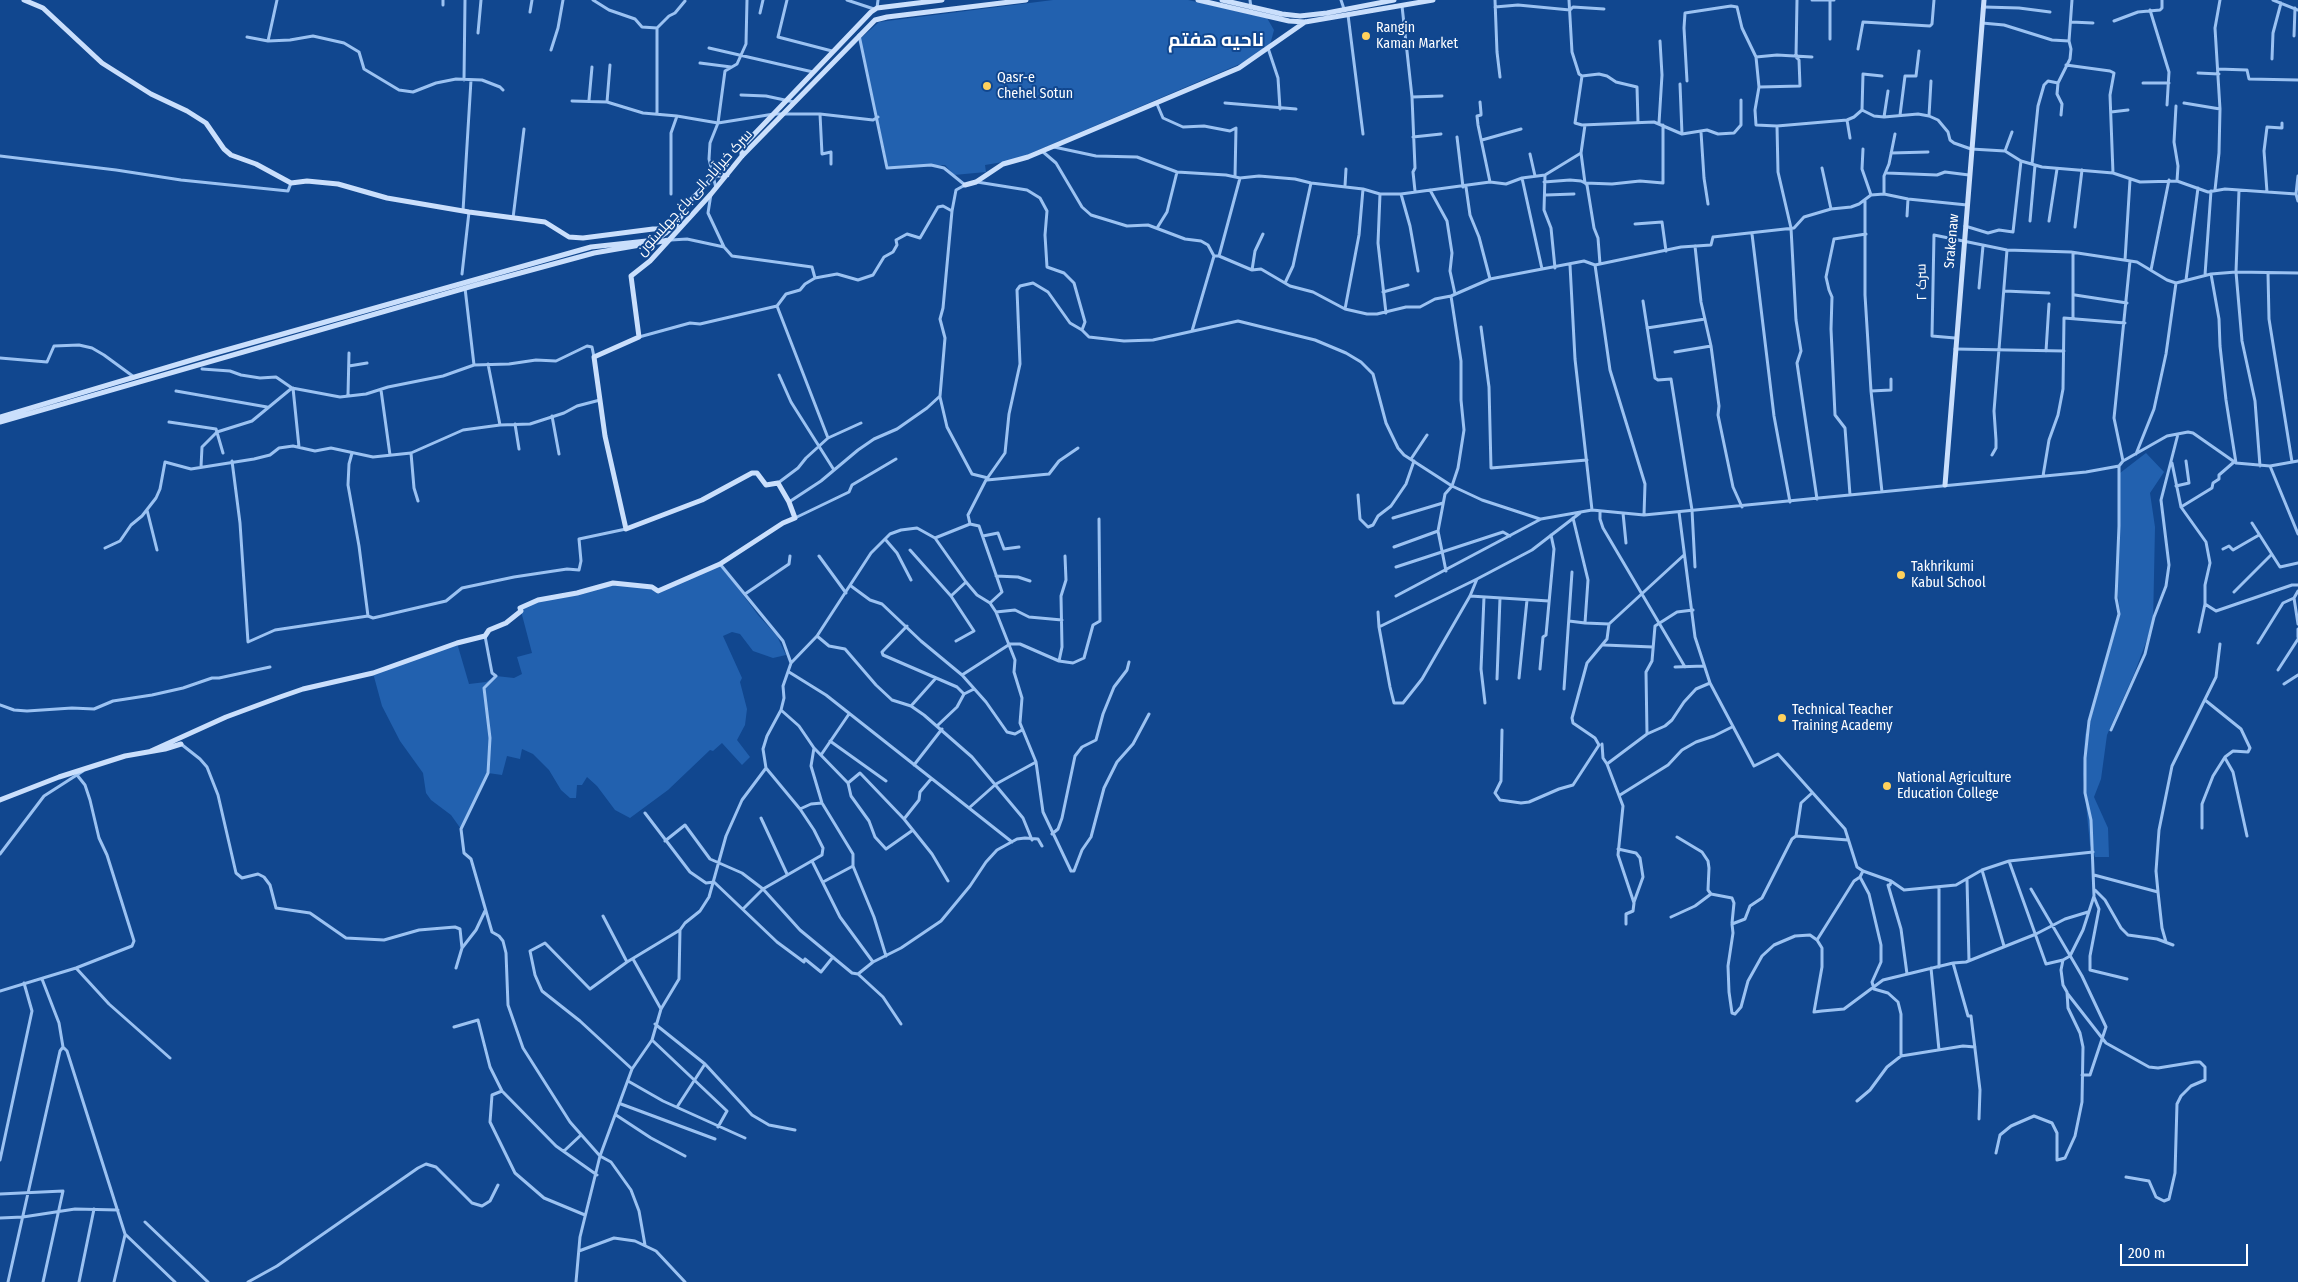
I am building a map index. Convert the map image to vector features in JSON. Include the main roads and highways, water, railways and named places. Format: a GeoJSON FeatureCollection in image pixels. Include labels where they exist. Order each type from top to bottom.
{"type":"FeatureCollection","features":[{"type":"Feature","properties":{"kind":"main road"},"geometry":{"type":"LineString","coordinates":[[24,0],[42,8],[102,63],[151,94],[187,111],[206,124],[224,149],[231,155],[256,164],[291,183],[338,184],[387,198],[466,212],[545,222],[569,237],[583,238],[653,229],[666,233]]}},
{"type":"Feature","properties":{"kind":"main road"},"geometry":{"type":"LineString","coordinates":[[742,156],[742,147],[876,9],[942,0]]}},
{"type":"Feature","properties":{"kind":"main road","name":"سرک خیرآباد الی باغ چهلستون"},"geometry":{"type":"LineString","coordinates":[[151,751],[226,717],[295,692],[373,673],[457,643],[485,636],[489,630],[506,623],[521,611],[520,608],[538,600],[577,593],[613,583],[652,587],[658,591],[720,564],[783,523],[795,518],[790,502],[778,483],[766,485],[757,473],[752,473],[702,500],[626,529],[605,436],[594,357],[639,337],[631,276],[641,269],[669,240],[711,194],[742,156],[859,34],[875,20],[1026,0]]}},
{"type":"Feature","properties":{"kind":"main road"},"geometry":{"type":"LineString","coordinates":[[1198,0],[1300,16],[1346,12],[1433,0]]}},
{"type":"Feature","properties":{"kind":"main road"},"geometry":{"type":"LineString","coordinates":[[1222,0],[1289,20],[1305,22]]}},
{"type":"Feature","properties":{"kind":"main road"},"geometry":{"type":"LineString","coordinates":[[965,185],[976,182],[1003,164],[1042,151],[1239,68],[1288,32],[1305,22],[1394,0]]}},
{"type":"Feature","properties":{"kind":"main road","name":"Srakenaw"},"geometry":{"type":"LineString","coordinates":[[1945,484],[1954,348],[1984,0]]}},
{"type":"Feature","properties":{"kind":"main road"},"geometry":{"type":"LineString","coordinates":[[1288,32],[1289,20]]}},
{"type":"Feature","properties":{"kind":"main road"},"geometry":{"type":"LineString","coordinates":[[0,422],[465,288],[591,247],[656,240],[676,225],[690,202],[716,175],[727,175]]}},
{"type":"Feature","properties":{"kind":"main road"},"geometry":{"type":"LineString","coordinates":[[0,417],[212,354],[514,271],[594,252],[657,244],[669,240]]}},
{"type":"Feature","properties":{"kind":"main road"},"geometry":{"type":"LineString","coordinates":[[0,800],[59,777],[125,756],[181,744]]}},
{"type":"Feature","properties":{"kind":"place","name":"Rangin Kaman Market"},"geometry":{"type":"Point","coordinates":[1366,36]}},
{"type":"Feature","properties":{"kind":"place","name":"Qasr-e Chehel Sotun"},"geometry":{"type":"Point","coordinates":[987,86]}},
{"type":"Feature","properties":{"kind":"place","name":"Takhrikumi Kabul School"},"geometry":{"type":"Point","coordinates":[1901,575]}},
{"type":"Feature","properties":{"kind":"place","name":"Technical Teacher Training Academy"},"geometry":{"type":"Point","coordinates":[1782,718]}},
{"type":"Feature","properties":{"kind":"place","name":"National Agriculture Education College"},"geometry":{"type":"Point","coordinates":[1887,786]}},
{"type":"Feature","properties":{"kind":"district","name":"ناحیه هفتم"},"geometry":{"type":"Point","coordinates":[1216,41]}}]}
